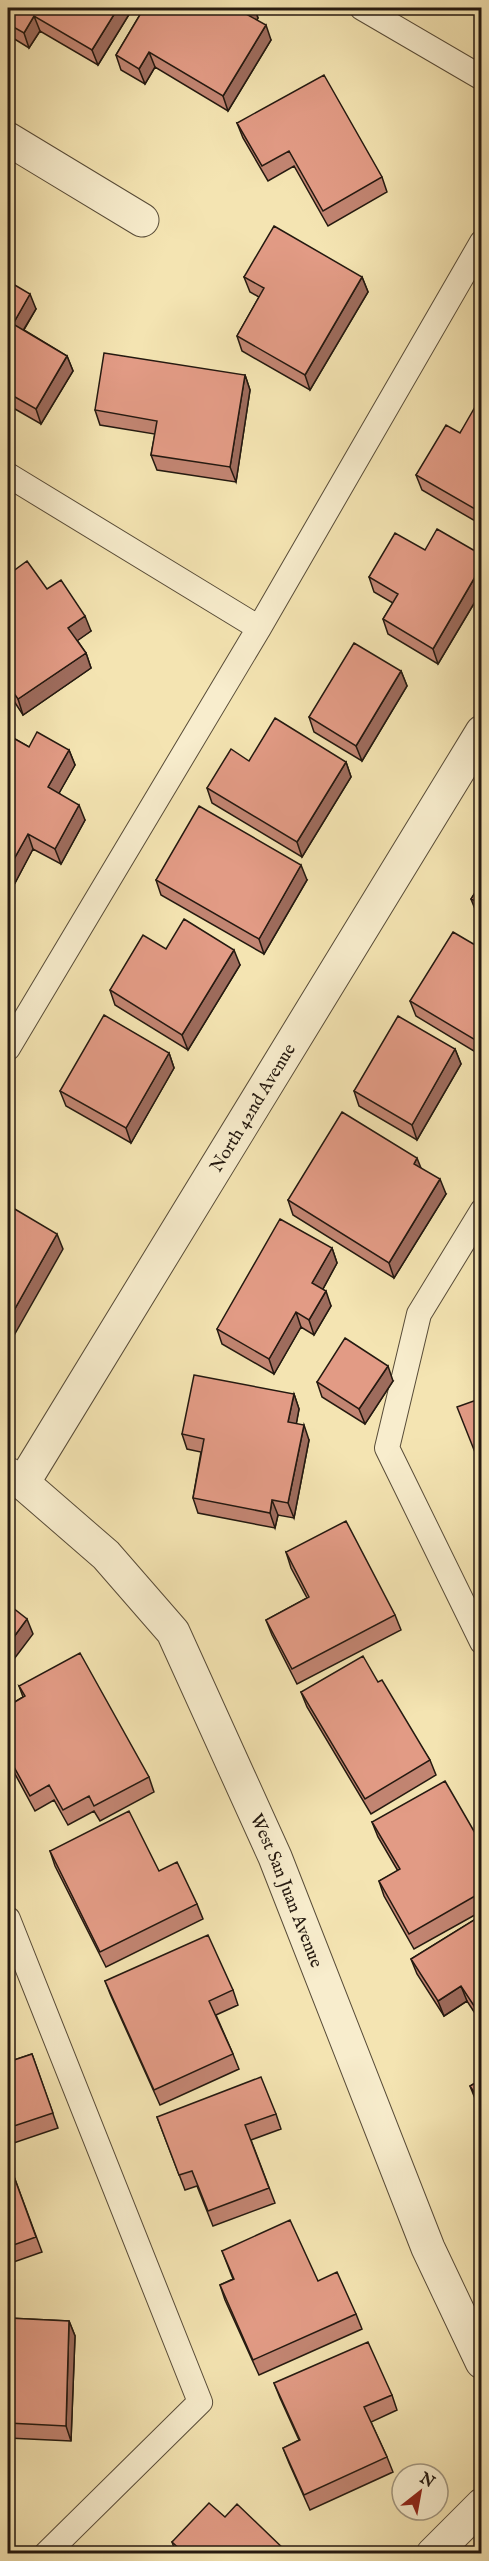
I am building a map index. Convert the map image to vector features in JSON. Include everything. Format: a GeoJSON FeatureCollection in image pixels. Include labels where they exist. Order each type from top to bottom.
{"type":"FeatureCollection","features":[{"type":"Feature","properties":{"kind":"street"},"geometry":{"type":"LineString","coordinates":[[8,139],[142,220]]}},
{"type":"Feature","properties":{"kind":"street","name":"North 42nd Avenue"},"geometry":{"type":"LineString","coordinates":[[15,1479],[482,732]]}},
{"type":"Feature","properties":{"kind":"street","name":"West San Juan Avenue"},"geometry":{"type":"LineString","coordinates":[[15,1479],[106,1555],[173,1632],[275,1857],[428,2248],[482,2362]]}},
{"type":"Feature","properties":{"kind":"street"},"geometry":{"type":"LineString","coordinates":[[433,2553],[482,2505]]}},
{"type":"Feature","properties":{"kind":"lane"},"geometry":{"type":"LineString","coordinates":[[362,8],[482,78]]}},
{"type":"Feature","properties":{"kind":"lane"},"geometry":{"type":"LineString","coordinates":[[8,1048],[259,628],[482,242]]}},
{"type":"Feature","properties":{"kind":"lane"},"geometry":{"type":"LineString","coordinates":[[8,475],[259,628]]}},
{"type":"Feature","properties":{"kind":"lane"},"geometry":{"type":"LineString","coordinates":[[482,1211],[419,1314],[387,1448],[482,1642]]}},
{"type":"Feature","properties":{"kind":"lane"},"geometry":{"type":"LineString","coordinates":[[8,1919],[200,2402],[46,2553]]}},
{"type":"Feature","properties":{"kind":"building"},"geometry":{"type":"Polygon","coordinates":[[[8,8],[118,8],[92,50],[34,16],[24,33],[8,24],[8,8]]]}},
{"type":"Feature","properties":{"kind":"building"},"geometry":{"type":"Polygon","coordinates":[[[144,8],[250,8],[246,14],[266,25],[223,96],[149,52],[139,69],[116,55],[144,8]]]}},
{"type":"Feature","properties":{"kind":"building"},"geometry":{"type":"Polygon","coordinates":[[[324,75],[382,177],[323,211],[289,151],[262,166],[237,123],[324,75]]]}},
{"type":"Feature","properties":{"kind":"building"},"geometry":{"type":"Polygon","coordinates":[[[274,226],[362,277],[305,375],[237,336],[264,288],[244,277],[274,226]]]}},
{"type":"Feature","properties":{"kind":"building"},"geometry":{"type":"Polygon","coordinates":[[[8,281],[30,294],[13,324],[67,356],[36,409],[8,393],[8,281]]]}},
{"type":"Feature","properties":{"kind":"building"},"geometry":{"type":"Polygon","coordinates":[[[104,353],[245,375],[230,467],[151,455],[157,421],[95,410],[104,353]]]}},
{"type":"Feature","properties":{"kind":"building"},"geometry":{"type":"Polygon","coordinates":[[[479,400],[482,402],[482,513],[416,475],[446,425],[460,433],[479,400]]]}},
{"type":"Feature","properties":{"kind":"building"},"geometry":{"type":"Polygon","coordinates":[[[437,529],[482,555],[482,565],[433,649],[383,619],[398,594],[369,577],[395,533],[425,550],[437,529]]]}},
{"type":"Feature","properties":{"kind":"building"},"geometry":{"type":"Polygon","coordinates":[[[27,561],[47,589],[61,580],[85,616],[68,628],[86,653],[18,699],[8,685],[8,575],[27,561]]]}},
{"type":"Feature","properties":{"kind":"building"},"geometry":{"type":"Polygon","coordinates":[[[354,643],[401,671],[356,746],[309,717],[354,643]]]}},
{"type":"Feature","properties":{"kind":"building"},"geometry":{"type":"Polygon","coordinates":[[[275,718],[346,762],[297,842],[207,788],[231,749],[249,761],[275,718]]]}},
{"type":"Feature","properties":{"kind":"building"},"geometry":{"type":"Polygon","coordinates":[[[37,732],[69,750],[48,787],[79,805],[55,849],[28,834],[9,868],[8,735],[29,747],[37,732]]]}},
{"type":"Feature","properties":{"kind":"building"},"geometry":{"type":"Polygon","coordinates":[[[199,806],[301,865],[259,939],[156,880],[199,806]]]}},
{"type":"Feature","properties":{"kind":"building"},"geometry":{"type":"Polygon","coordinates":[[[482,882],[482,905],[471,899],[482,882]]]}},
{"type":"Feature","properties":{"kind":"building"},"geometry":{"type":"Polygon","coordinates":[[[184,919],[234,950],[182,1035],[110,990],[143,935],[166,949],[184,919]]]}},
{"type":"Feature","properties":{"kind":"building"},"geometry":{"type":"Polygon","coordinates":[[[453,932],[482,949],[482,1044],[410,1001],[453,932]]]}},
{"type":"Feature","properties":{"kind":"building"},"geometry":{"type":"Polygon","coordinates":[[[104,1015],[169,1053],[126,1128],[60,1091],[104,1015]]]}},
{"type":"Feature","properties":{"kind":"building"},"geometry":{"type":"Polygon","coordinates":[[[398,1016],[455,1049],[412,1125],[354,1091],[398,1016]]]}},
{"type":"Feature","properties":{"kind":"building"},"geometry":{"type":"Polygon","coordinates":[[[342,1112],[417,1158],[414,1164],[440,1179],[389,1263],[288,1200],[342,1112]]]}},
{"type":"Feature","properties":{"kind":"building"},"geometry":{"type":"Polygon","coordinates":[[[8,1205],[57,1234],[8,1321],[8,1205]]]}},
{"type":"Feature","properties":{"kind":"building"},"geometry":{"type":"Polygon","coordinates":[[[280,1219],[332,1248],[312,1283],[326,1291],[309,1320],[296,1312],[269,1359],[217,1329],[280,1219]]]}},
{"type":"Feature","properties":{"kind":"building"},"geometry":{"type":"Polygon","coordinates":[[[345,1338],[388,1366],[359,1409],[317,1382],[345,1338]]]}},
{"type":"Feature","properties":{"kind":"building"},"geometry":{"type":"Polygon","coordinates":[[[194,1375],[294,1394],[288,1422],[304,1425],[288,1503],[272,1500],[270,1513],[193,1498],[204,1439],[182,1434],[194,1375]]]}},
{"type":"Feature","properties":{"kind":"building"},"geometry":{"type":"Polygon","coordinates":[[[482,1398],[482,1470],[457,1407],[482,1398]]]}},
{"type":"Feature","properties":{"kind":"building"},"geometry":{"type":"Polygon","coordinates":[[[346,1521],[395,1615],[292,1669],[266,1620],[309,1597],[286,1552],[346,1521]]]}},
{"type":"Feature","properties":{"kind":"building"},"geometry":{"type":"Polygon","coordinates":[[[8,1604],[27,1619],[8,1645],[8,1604]]]}},
{"type":"Feature","properties":{"kind":"building"},"geometry":{"type":"Polygon","coordinates":[[[80,1653],[149,1777],[94,1806],[89,1796],[63,1810],[49,1785],[30,1796],[8,1756],[8,1727],[14,1724],[8,1712],[8,1706],[25,1696],[19,1686],[80,1653]]]}},
{"type":"Feature","properties":{"kind":"building"},"geometry":{"type":"Polygon","coordinates":[[[363,1656],[378,1682],[382,1680],[430,1760],[365,1799],[301,1692],[363,1656]]]}},
{"type":"Feature","properties":{"kind":"building"},"geometry":{"type":"Polygon","coordinates":[[[445,1781],[482,1845],[482,1892],[409,1934],[379,1881],[400,1869],[372,1822],[445,1781]]]}},
{"type":"Feature","properties":{"kind":"building"},"geometry":{"type":"Polygon","coordinates":[[[129,1811],[159,1871],[177,1862],[197,1904],[100,1952],[50,1851],[129,1811]]]}},
{"type":"Feature","properties":{"kind":"building"},"geometry":{"type":"Polygon","coordinates":[[[482,1915],[482,2018],[461,1986],[438,2001],[411,1959],[482,1915]]]}},
{"type":"Feature","properties":{"kind":"building"},"geometry":{"type":"Polygon","coordinates":[[[208,1935],[233,1990],[209,2001],[233,2054],[154,2090],[105,1981],[208,1935]]]}},
{"type":"Feature","properties":{"kind":"building"},"geometry":{"type":"Polygon","coordinates":[[[32,2054],[53,2113],[8,2128],[8,2062],[32,2054]]]}},
{"type":"Feature","properties":{"kind":"building"},"geometry":{"type":"Polygon","coordinates":[[[261,2077],[276,2114],[245,2125],[269,2188],[208,2211],[192,2171],[179,2175],[157,2117],[261,2077]]]}},
{"type":"Feature","properties":{"kind":"building"},"geometry":{"type":"Polygon","coordinates":[[[482,2079],[482,2104],[470,2086],[482,2079]]]}},
{"type":"Feature","properties":{"kind":"building"},"geometry":{"type":"Polygon","coordinates":[[[8,2164],[36,2237],[8,2247],[8,2164]]]}},
{"type":"Feature","properties":{"kind":"building"},"geometry":{"type":"Polygon","coordinates":[[[290,2220],[318,2281],[337,2272],[356,2314],[253,2360],[220,2285],[234,2279],[222,2251],[290,2220]]]}},
{"type":"Feature","properties":{"kind":"building"},"geometry":{"type":"Polygon","coordinates":[[[8,2318],[69,2321],[66,2426],[8,2423],[8,2318]]]}},
{"type":"Feature","properties":{"kind":"building"},"geometry":{"type":"Polygon","coordinates":[[[368,2342],[392,2395],[364,2407],[387,2457],[304,2495],[283,2448],[300,2440],[274,2383],[368,2342]]]}},
{"type":"Feature","properties":{"kind":"building"},"geometry":{"type":"Polygon","coordinates":[[[209,2503],[225,2517],[237,2504],[288,2553],[184,2553],[172,2542],[209,2503]]]}}]}
